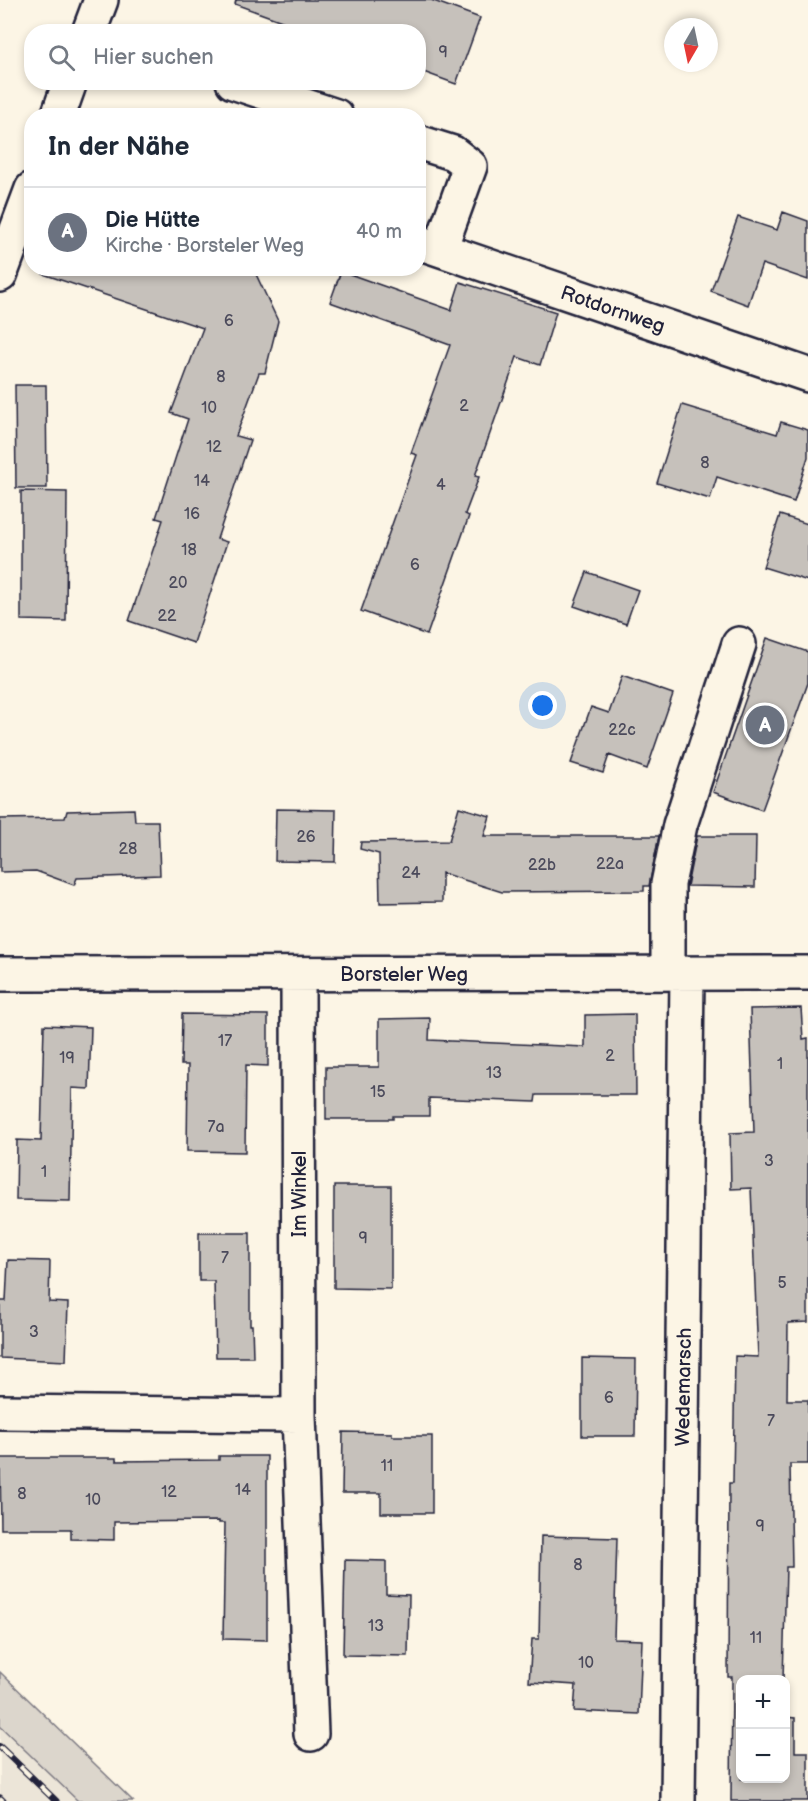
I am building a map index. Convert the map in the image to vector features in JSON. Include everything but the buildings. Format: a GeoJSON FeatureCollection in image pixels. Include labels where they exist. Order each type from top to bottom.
{"type":"FeatureCollection","features":[{"type":"Feature","properties":{"kind":"street"},"geometry":{"type":"LineString","coordinates":[[92,24],[101,0]]}},
{"type":"Feature","properties":{"kind":"street"},"geometry":{"type":"LineString","coordinates":[[61,108],[67,90]]}},
{"type":"Feature","properties":{"kind":"street"},"geometry":{"type":"LineString","coordinates":[[257,90],[312,108]]}},
{"type":"Feature","properties":{"kind":"street"},"geometry":{"type":"LineString","coordinates":[[426,145],[453,153],[470,166],[429,246]]}},
{"type":"Feature","properties":{"kind":"street"},"geometry":{"type":"LineString","coordinates":[[0,275],[24,210]]}},
{"type":"Feature","properties":{"kind":"street","name":"Rotdornweg"},"geometry":{"type":"LineString","coordinates":[[429,246],[808,375]]}},
{"type":"Feature","properties":{"kind":"street","name":"Wedemarsch"},"geometry":{"type":"LineString","coordinates":[[678,1801],[678,973],[668,884],[680,825],[738,644]]}},
{"type":"Feature","properties":{"kind":"street","name":"Borsteler Weg"},"geometry":{"type":"LineString","coordinates":[[0,974],[808,973]]}},
{"type":"Feature","properties":{"kind":"street","name":"Im Winkel"},"geometry":{"type":"LineString","coordinates":[[298,974],[299,1415],[311,1734]]}},
{"type":"Feature","properties":{"kind":"street"},"geometry":{"type":"LineString","coordinates":[[0,1412],[299,1415]]}},
{"type":"Feature","properties":{"kind":"shaded area"},"geometry":{"type":"Polygon","coordinates":[[[0,1672],[133,1801],[78,1801],[0,1726],[0,1672]]]}},
{"type":"Feature","properties":{"kind":"shaded area"},"geometry":{"type":"Polygon","coordinates":[[[0,1726],[78,1801],[0,1801],[0,1726]]]}},
{"type":"Feature","properties":{"kind":"railway"},"geometry":{"type":"LineString","coordinates":[[0,1747],[56,1801]]}},
{"type":"Feature","properties":{"kind":"railway"},"geometry":{"type":"LineString","coordinates":[[0,1798],[3,1801]]}},
{"type":"Feature","properties":{"kind":"place","name":"Die Hütte"},"geometry":{"type":"Point","coordinates":[765,725]}}]}
